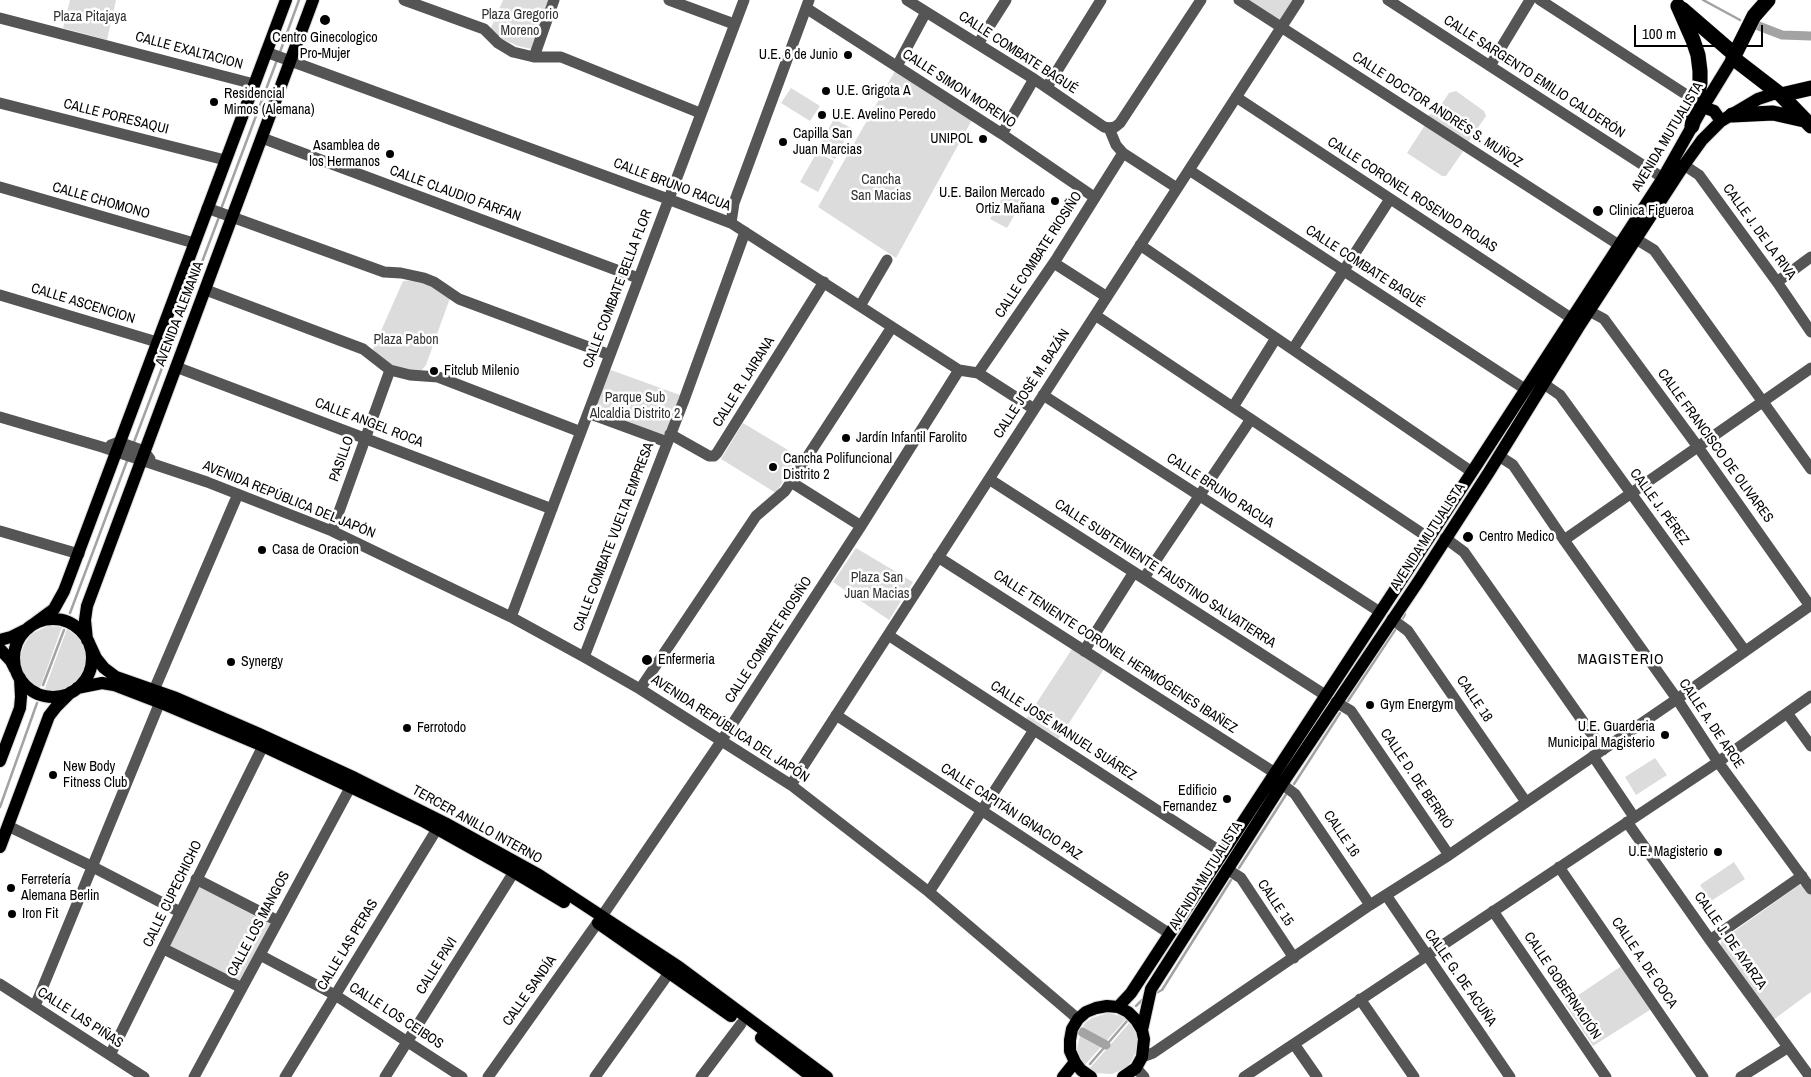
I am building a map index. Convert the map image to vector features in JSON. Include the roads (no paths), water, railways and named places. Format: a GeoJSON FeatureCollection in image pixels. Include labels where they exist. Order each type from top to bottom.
{"type":"FeatureCollection","features":[{"type":"Feature","properties":{"kind":"highway"},"geometry":{"type":"LineString","coordinates":[[1734,56],[1754,16],[1768,0]]}},
{"type":"Feature","properties":{"kind":"highway"},"geometry":{"type":"LineString","coordinates":[[1675,3],[1698,55],[1699,104],[1692,126]]}},
{"type":"Feature","properties":{"kind":"highway"},"geometry":{"type":"LineString","coordinates":[[1675,3],[1808,123]]}},
{"type":"Feature","properties":{"kind":"highway"},"geometry":{"type":"LineString","coordinates":[[1778,94],[1811,88]]}},
{"type":"Feature","properties":{"kind":"highway"},"geometry":{"type":"LineString","coordinates":[[1727,118],[1773,113],[1808,123]]}},
{"type":"Feature","properties":{"kind":"main road","name":"AVENIDA ALEMANIA"},"geometry":{"type":"LineString","coordinates":[[32,625],[58,604],[79,554],[194,243],[220,212],[262,138],[286,0]]}},
{"type":"Feature","properties":{"kind":"main road","name":"AVENIDA ALEMANIA"},"geometry":{"type":"LineString","coordinates":[[88,642],[85,612],[142,456],[206,290],[220,212],[225,160],[254,84],[277,56],[313,0]]}},
{"type":"Feature","properties":{"kind":"main road","name":"AVENIDA MUTUALISTA"},"geometry":{"type":"LineString","coordinates":[[1699,104],[1734,56]]}},
{"type":"Feature","properties":{"kind":"main road","name":"AVENIDA MUTUALISTA"},"geometry":{"type":"LineString","coordinates":[[1386,616],[1418,582],[1589,311],[1702,140],[1727,118],[1758,99],[1778,94]]}},
{"type":"Feature","properties":{"kind":"main road"},"geometry":{"type":"LineString","coordinates":[[1699,104],[1727,118]]}},
{"type":"Feature","properties":{"kind":"main road","name":"AVENIDA MUTUALISTA"},"geometry":{"type":"LineString","coordinates":[[1118,1008],[1131,993],[1223,853],[1278,779],[1386,616],[1429,538],[1663,178],[1692,126]]}},
{"type":"Feature","properties":{"kind":"main road"},"geometry":{"type":"LineString","coordinates":[[1445,538],[1444,523],[1460,501],[1460,492]]}},
{"type":"Feature","properties":{"kind":"main road"},"geometry":{"type":"LineString","coordinates":[[1418,582],[1416,572],[1431,547],[1429,538]]}},
{"type":"Feature","properties":{"kind":"main road"},"geometry":{"type":"LineString","coordinates":[[0,640],[11,637],[32,625],[46,620],[58,619],[68,622],[79,629],[88,642],[92,654],[89,673],[56,707],[50,716],[0,848]]}},
{"type":"Feature","properties":{"kind":"main road"},"geometry":{"type":"LineString","coordinates":[[0,760],[20,708],[21,697],[14,664],[15,648],[22,634],[32,625]]}},
{"type":"Feature","properties":{"kind":"main road","name":"TERCER ANILLO INTERNO"},"geometry":{"type":"LineString","coordinates":[[88,642],[104,668],[116,677],[154,690],[257,733],[409,804],[526,868],[600,919],[810,1076]]}},
{"type":"Feature","properties":{"kind":"main road"},"geometry":{"type":"LineString","coordinates":[[0,649],[10,661],[18,676],[38,694],[62,695],[75,689]]}},
{"type":"Feature","properties":{"kind":"main road","name":"TERCER ANILLO INTERNO"},"geometry":{"type":"LineString","coordinates":[[75,689],[102,683],[114,685],[160,702],[351,786],[437,829],[600,919],[679,967],[827,1077]]}},
{"type":"Feature","properties":{"kind":"main road","name":"AVENIDA MUTUALISTA"},"geometry":{"type":"LineString","coordinates":[[1140,1067],[1144,1038],[1142,1030],[1151,989],[1227,869],[1278,779]]}},
{"type":"Feature","properties":{"kind":"main road"},"geometry":{"type":"LineString","coordinates":[[1092,1077],[1081,1070],[1070,1051],[1072,1029],[1078,1019],[1086,1012],[1107,1006],[1128,1012],[1142,1030]]}},
{"type":"Feature","properties":{"kind":"main road"},"geometry":{"type":"LineString","coordinates":[[1062,1077],[1075,1062]]}},
{"type":"Feature","properties":{"kind":"main road"},"geometry":{"type":"LineString","coordinates":[[1122,1077],[1140,1067]]}},
{"type":"Feature","properties":{"kind":"street"},"geometry":{"type":"LineString","coordinates":[[404,0],[484,29],[498,43],[513,52],[534,57],[561,57],[700,113]]}},
{"type":"Feature","properties":{"kind":"street"},"geometry":{"type":"LineString","coordinates":[[534,57],[554,0]]}},
{"type":"Feature","properties":{"kind":"street"},"geometry":{"type":"LineString","coordinates":[[669,0],[734,24]]}},
{"type":"Feature","properties":{"kind":"street","name":"CALLE COMBATE BELLA FLOR"},"geometry":{"type":"LineString","coordinates":[[511,617],[744,0]]}},
{"type":"Feature","properties":{"kind":"street"},"geometry":{"type":"LineString","coordinates":[[978,44],[1006,0]]}},
{"type":"Feature","properties":{"kind":"street"},"geometry":{"type":"LineString","coordinates":[[1046,87],[1101,0]]}},
{"type":"Feature","properties":{"kind":"street"},"geometry":{"type":"LineString","coordinates":[[1177,188],[1124,153],[1116,145],[1110,128],[1115,127],[1120,122],[1201,0]]}},
{"type":"Feature","properties":{"kind":"street","name":"CALLE DOCTOR ANDRÉS S. MUÑOZ"},"geometry":{"type":"LineString","coordinates":[[1238,0],[1619,245]]}},
{"type":"Feature","properties":{"kind":"street","name":"CALLE JOSÉ M. BAZÁN"},"geometry":{"type":"LineString","coordinates":[[791,785],[1299,0]]}},
{"type":"Feature","properties":{"kind":"street","name":"CALLE SARGENTO EMILIO CALDERÓN"},"geometry":{"type":"LineString","coordinates":[[1388,0],[1663,178]]}},
{"type":"Feature","properties":{"kind":"street"},"geometry":{"type":"LineString","coordinates":[[1490,66],[1530,0]]}},
{"type":"Feature","properties":{"kind":"street"},"geometry":{"type":"LineString","coordinates":[[1540,0],[1699,104]]}},
{"type":"Feature","properties":{"kind":"street","name":"CALLE COMBATE BAGUÉ"},"geometry":{"type":"LineString","coordinates":[[911,1],[1034,79],[1104,127],[1110,128]]}},
{"type":"Feature","properties":{"kind":"street"},"geometry":{"type":"LineString","coordinates":[[731,224],[731,212],[734,203],[808,4]]}},
{"type":"Feature","properties":{"kind":"street","name":"CALLE SIMON MORENO"},"geometry":{"type":"LineString","coordinates":[[808,4],[897,66],[1002,134],[1094,197]]}},
{"type":"Feature","properties":{"kind":"street"},"geometry":{"type":"LineString","coordinates":[[897,66],[926,12]]}},
{"type":"Feature","properties":{"kind":"street","name":"CALLE EXALTACION"},"geometry":{"type":"LineString","coordinates":[[0,18],[254,84]]}},
{"type":"Feature","properties":{"kind":"street","name":"CALLE BRUNO RACUA"},"geometry":{"type":"LineString","coordinates":[[277,56],[668,198],[731,224],[959,370],[978,374],[1034,409]]}},
{"type":"Feature","properties":{"kind":"street"},"geometry":{"type":"LineString","coordinates":[[1002,134],[1034,79]]}},
{"type":"Feature","properties":{"kind":"street","name":"CALLE CORONEL ROSENDO ROJAS"},"geometry":{"type":"LineString","coordinates":[[1236,97],[1571,318]]}},
{"type":"Feature","properties":{"kind":"street","name":"CALLE PORESAQUI"},"geometry":{"type":"LineString","coordinates":[[0,103],[225,160]]}},
{"type":"Feature","properties":{"kind":"street","name":"CALLE CLAUDIO FARFAN"},"geometry":{"type":"LineString","coordinates":[[262,138],[638,278]]}},
{"type":"Feature","properties":{"kind":"street","name":"CALLE COMBATE RIOSIÑO"},"geometry":{"type":"LineString","coordinates":[[978,374],[1054,263],[1094,197],[1124,153]]}},
{"type":"Feature","properties":{"kind":"street","name":"CALLE J. DE LA RIVA"},"geometry":{"type":"LineString","coordinates":[[1684,165],[1699,175],[1811,332]]}},
{"type":"Feature","properties":{"kind":"street","name":"CALLE COMBATE BAGUÉ"},"geometry":{"type":"LineString","coordinates":[[1189,170],[1525,389]]}},
{"type":"Feature","properties":{"kind":"street","name":"CALLE CHOMONO"},"geometry":{"type":"LineString","coordinates":[[0,187],[194,243]]}},
{"type":"Feature","properties":{"kind":"street"},"geometry":{"type":"LineString","coordinates":[[1293,349],[1390,199]]}},
{"type":"Feature","properties":{"kind":"street"},"geometry":{"type":"LineString","coordinates":[[220,212],[384,272],[401,273],[424,278],[434,282],[459,300],[610,355]]}},
{"type":"Feature","properties":{"kind":"street","name":"CALLE COMBATE VUELTA EMPRESA"},"geometry":{"type":"LineString","coordinates":[[584,657],[669,438],[745,232]]}},
{"type":"Feature","properties":{"kind":"street"},"geometry":{"type":"LineString","coordinates":[[1636,239],[1654,250],[1811,469]]}},
{"type":"Feature","properties":{"kind":"street"},"geometry":{"type":"LineString","coordinates":[[1140,245],[1472,472]]}},
{"type":"Feature","properties":{"kind":"street"},"geometry":{"type":"LineString","coordinates":[[1777,282],[1811,257]]}},
{"type":"Feature","properties":{"kind":"street"},"geometry":{"type":"LineString","coordinates":[[860,306],[887,260]]}},
{"type":"Feature","properties":{"kind":"street"},"geometry":{"type":"LineString","coordinates":[[1054,263],[1107,297]]}},
{"type":"Feature","properties":{"kind":"street","name":"CALLE R. LAIRANA"},"geometry":{"type":"LineString","coordinates":[[588,413],[669,438],[709,456],[714,456],[718,453],[824,282]]}},
{"type":"Feature","properties":{"kind":"street"},"geometry":{"type":"LineString","coordinates":[[206,290],[363,349],[390,370],[400,373],[438,377],[581,432]]}},
{"type":"Feature","properties":{"kind":"street","name":"CALLE ASCENCION"},"geometry":{"type":"LineString","coordinates":[[0,295],[157,342]]}},
{"type":"Feature","properties":{"kind":"street","name":"CALLE FRANCISCO DE OLIVARES"},"geometry":{"type":"LineString","coordinates":[[1589,311],[1604,319],[1810,605]]}},
{"type":"Feature","properties":{"kind":"street"},"geometry":{"type":"LineString","coordinates":[[1095,315],[1429,538]]}},
{"type":"Feature","properties":{"kind":"street"},"geometry":{"type":"LineString","coordinates":[[640,688],[756,516],[785,491],[892,326]]}},
{"type":"Feature","properties":{"kind":"street"},"geometry":{"type":"LineString","coordinates":[[1233,407],[1276,338]]}},
{"type":"Feature","properties":{"kind":"street","name":"CALLE ANGEL ROCA"},"geometry":{"type":"LineString","coordinates":[[176,367],[552,509]]}},
{"type":"Feature","properties":{"kind":"street"},"geometry":{"type":"LineString","coordinates":[[1564,540],[1811,368]]}},
{"type":"Feature","properties":{"kind":"street","name":"PASILLO"},"geometry":{"type":"LineString","coordinates":[[332,530],[390,370]]}},
{"type":"Feature","properties":{"kind":"street","name":"CALLE COMBATE RIOSIÑO"},"geometry":{"type":"LineString","coordinates":[[600,919],[722,740],[861,526],[959,370]]}},
{"type":"Feature","properties":{"kind":"street","name":"CALLE J. PÉREZ"},"geometry":{"type":"LineString","coordinates":[[1544,384],[1560,395],[1745,651]]}},
{"type":"Feature","properties":{"kind":"street","name":"CALLE BRUNO RACUA"},"geometry":{"type":"LineString","coordinates":[[1043,395],[1386,616]]}},
{"type":"Feature","properties":{"kind":"street"},"geometry":{"type":"LineString","coordinates":[[0,417],[102,448],[117,447]]}},
{"type":"Feature","properties":{"kind":"street"},"geometry":{"type":"LineString","coordinates":[[1084,651],[1200,495],[1251,419]]}},
{"type":"Feature","properties":{"kind":"street","name":"AVENIDA REPÚBLICA DEL JAPÓN"},"geometry":{"type":"LineString","coordinates":[[117,447],[142,456],[155,465],[332,530],[511,617],[640,688],[791,785],[875,848],[1078,1019]]}},
{"type":"Feature","properties":{"kind":"street","name":"CALLE A. DE ARCE"},"geometry":{"type":"LineString","coordinates":[[1499,456],[1513,465],[1677,699],[1718,762],[1811,888]]}},
{"type":"Feature","properties":{"kind":"street","name":"CALLE SUBTENIENTE FAUSTINO SALVATIERRA"},"geometry":{"type":"LineString","coordinates":[[989,478],[1331,699]]}},
{"type":"Feature","properties":{"kind":"street"},"geometry":{"type":"LineString","coordinates":[[791,482],[861,526]]}},
{"type":"Feature","properties":{"kind":"street"},"geometry":{"type":"LineString","coordinates":[[154,690],[238,494]]}},
{"type":"Feature","properties":{"kind":"street"},"geometry":{"type":"LineString","coordinates":[[0,531],[79,554]]}},
{"type":"Feature","properties":{"kind":"street","name":"CALLE J. DE AYARZA"},"geometry":{"type":"LineString","coordinates":[[1445,538],[1464,552],[1598,753],[1631,820],[1710,940],[1810,1077]]}},
{"type":"Feature","properties":{"kind":"street","name":"CALLE TENIENTE CORONEL HERMÓGENES IBAÑEZ"},"geometry":{"type":"LineString","coordinates":[[938,557],[1278,779]]}},
{"type":"Feature","properties":{"kind":"street"},"geometry":{"type":"LineString","coordinates":[[1140,1067],[1154,1053],[1370,905],[1448,855],[1598,753],[1810,605]]}},
{"type":"Feature","properties":{"kind":"street","name":"CALLE 18"},"geometry":{"type":"LineString","coordinates":[[1386,616],[1408,631],[1526,802]]}},
{"type":"Feature","properties":{"kind":"street","name":"CALLE JOSÉ MANUEL SUÁREZ"},"geometry":{"type":"LineString","coordinates":[[888,635],[1223,853]]}},
{"type":"Feature","properties":{"kind":"street"},"geometry":{"type":"LineString","coordinates":[[1244,1077],[1718,762],[1811,696]]}},
{"type":"Feature","properties":{"kind":"street","name":"CALLE D. DE BERRIÓ"},"geometry":{"type":"LineString","coordinates":[[1331,699],[1351,711],[1448,855]]}},
{"type":"Feature","properties":{"kind":"street"},"geometry":{"type":"LineString","coordinates":[[35,1006],[160,702]]}},
{"type":"Feature","properties":{"kind":"street"},"geometry":{"type":"LineString","coordinates":[[1787,713],[1811,746]]}},
{"type":"Feature","properties":{"kind":"street","name":"CALLE CAPITÁN IGNACIO PAZ"},"geometry":{"type":"LineString","coordinates":[[836,715],[1170,934]]}},
{"type":"Feature","properties":{"kind":"street"},"geometry":{"type":"LineString","coordinates":[[929,892],[1034,730]]}},
{"type":"Feature","properties":{"kind":"street","name":"CALLE CUPECHICHO"},"geometry":{"type":"LineString","coordinates":[[110,1055],[263,746]]}},
{"type":"Feature","properties":{"kind":"street","name":"CALLE 16"},"geometry":{"type":"LineString","coordinates":[[1278,779],[1296,794],[1370,905]]}},
{"type":"Feature","properties":{"kind":"street","name":"CALLE LOS MANGOS"},"geometry":{"type":"LineString","coordinates":[[194,1077],[351,786]]}},
{"type":"Feature","properties":{"kind":"street"},"geometry":{"type":"LineString","coordinates":[[8,826],[180,912]]}},
{"type":"Feature","properties":{"kind":"street","name":"CALLE LAS PERAS"},"geometry":{"type":"LineString","coordinates":[[285,1077],[437,829]]}},
{"type":"Feature","properties":{"kind":"street","name":"CALLE A. DE COCA"},"geometry":{"type":"LineString","coordinates":[[1559,867],[1703,1077]]}},
{"type":"Feature","properties":{"kind":"street","name":"CALLE 15"},"geometry":{"type":"LineString","coordinates":[[1227,869],[1241,878],[1294,958]]}},
{"type":"Feature","properties":{"kind":"street","name":"CALLE PAVI"},"geometry":{"type":"LineString","coordinates":[[385,1077],[514,872]]}},
{"type":"Feature","properties":{"kind":"street"},"geometry":{"type":"LineString","coordinates":[[1710,940],[1802,876]]}},
{"type":"Feature","properties":{"kind":"street"},"geometry":{"type":"LineString","coordinates":[[196,879],[278,921]]}},
{"type":"Feature","properties":{"kind":"street","name":"CALLE G. DE ACUÑA"},"geometry":{"type":"LineString","coordinates":[[1386,895],[1510,1077]]}},
{"type":"Feature","properties":{"kind":"street","name":"CALLE GOBERNACIÓN"},"geometry":{"type":"LineString","coordinates":[[1493,911],[1606,1077]]}},
{"type":"Feature","properties":{"kind":"street","name":"CALLE SANDÍA"},"geometry":{"type":"LineString","coordinates":[[488,1077],[600,919]]}},
{"type":"Feature","properties":{"kind":"street"},"geometry":{"type":"LineString","coordinates":[[164,948],[242,988]]}},
{"type":"Feature","properties":{"kind":"street","name":"CALLE LOS CEIBOS"},"geometry":{"type":"LineString","coordinates":[[260,955],[335,995],[462,1077]]}},
{"type":"Feature","properties":{"kind":"street"},"geometry":{"type":"LineString","coordinates":[[595,1077],[669,972]]}},
{"type":"Feature","properties":{"kind":"street","name":"CALLE LAS PIÑAS"},"geometry":{"type":"LineString","coordinates":[[0,984],[144,1077]]}},
{"type":"Feature","properties":{"kind":"street"},"geometry":{"type":"LineString","coordinates":[[1360,1000],[1414,1077]]}},
{"type":"Feature","properties":{"kind":"street"},"geometry":{"type":"LineString","coordinates":[[701,1077],[742,1024]]}},
{"type":"Feature","properties":{"kind":"street"},"geometry":{"type":"LineString","coordinates":[[1294,1044],[1317,1077]]}},
{"type":"Feature","properties":{"kind":"street"},"geometry":{"type":"LineString","coordinates":[[1741,1077],[1787,1048]]}},
{"type":"Feature","properties":{"kind":"street"},"geometry":{"type":"LineString","coordinates":[[122,1077],[128,1067]]}},
{"type":"Feature","properties":{"kind":"waterway"},"geometry":{"type":"LineString","coordinates":[[280,52],[299,0]]}},
{"type":"Feature","properties":{"kind":"waterway"},"geometry":{"type":"LineString","coordinates":[[1703,0],[1740,20]]}},
{"type":"Feature","properties":{"kind":"waterway"},"geometry":{"type":"LineString","coordinates":[[1756,25],[1782,35],[1811,36]]}},
{"type":"Feature","properties":{"kind":"waterway"},"geometry":{"type":"LineString","coordinates":[[221,209],[277,60]]}},
{"type":"Feature","properties":{"kind":"waterway"},"geometry":{"type":"LineString","coordinates":[[134,442],[219,217]]}},
{"type":"Feature","properties":{"kind":"waterway"},"geometry":{"type":"LineString","coordinates":[[70,613],[127,461]]}},
{"type":"Feature","properties":{"kind":"waterway"},"geometry":{"type":"LineString","coordinates":[[1403,618],[1405,614]]}},
{"type":"Feature","properties":{"kind":"waterway"},"geometry":{"type":"LineString","coordinates":[[43,685],[64,630]]}},
{"type":"Feature","properties":{"kind":"waterway"},"geometry":{"type":"LineString","coordinates":[[1348,701],[1395,630]]}},
{"type":"Feature","properties":{"kind":"waterway"},"geometry":{"type":"LineString","coordinates":[[0,807],[37,703]]}},
{"type":"Feature","properties":{"kind":"waterway"},"geometry":{"type":"LineString","coordinates":[[1294,784],[1340,713]]}},
{"type":"Feature","properties":{"kind":"waterway"},"geometry":{"type":"LineString","coordinates":[[1239,868],[1287,793]]}},
{"type":"Feature","properties":{"kind":"waterway"},"geometry":{"type":"LineString","coordinates":[[1156,993],[1162,990],[1231,880]]}},
{"type":"Feature","properties":{"kind":"waterway"},"geometry":{"type":"LineString","coordinates":[[1136,1006],[1142,1000]]}},
{"type":"Feature","properties":{"kind":"waterway"},"geometry":{"type":"LineString","coordinates":[[1090,1064],[1127,1021]]}},
{"type":"Feature","properties":{"kind":"waterway"},"geometry":{"type":"LineString","coordinates":[[1082,1032],[1106,1045]]}},
{"type":"Feature","properties":{"kind":"place","name":"Centro Ginecologico Pro-Mujer"},"geometry":{"type":"Point","coordinates":[325,20]}},
{"type":"Feature","properties":{"kind":"place","name":"U.E. 6 de Junio"},"geometry":{"type":"Point","coordinates":[848,55]}},
{"type":"Feature","properties":{"kind":"place","name":"U.E. Grigota A"},"geometry":{"type":"Point","coordinates":[826,91]}},
{"type":"Feature","properties":{"kind":"place","name":"Residencial Mimos (Alemana)"},"geometry":{"type":"Point","coordinates":[214,102]}},
{"type":"Feature","properties":{"kind":"place","name":"U.E. Avelino Peredo"},"geometry":{"type":"Point","coordinates":[822,115]}},
{"type":"Feature","properties":{"kind":"place","name":"UNIPOL"},"geometry":{"type":"Point","coordinates":[983,139]}},
{"type":"Feature","properties":{"kind":"place","name":"Capilla San Juan Marcias"},"geometry":{"type":"Point","coordinates":[783,142]}},
{"type":"Feature","properties":{"kind":"place","name":"Asamblea de los Hermanos"},"geometry":{"type":"Point","coordinates":[390,154]}},
{"type":"Feature","properties":{"kind":"place","name":"U.E. Bailon Mercado Ortiz Mañana"},"geometry":{"type":"Point","coordinates":[1055,201]}},
{"type":"Feature","properties":{"kind":"place","name":"Clinica Figueroa"},"geometry":{"type":"Point","coordinates":[1598,211]}},
{"type":"Feature","properties":{"kind":"place","name":"Fitclub Milenio"},"geometry":{"type":"Point","coordinates":[434,371]}},
{"type":"Feature","properties":{"kind":"place","name":"Jardín Infantil Farolito"},"geometry":{"type":"Point","coordinates":[846,438]}},
{"type":"Feature","properties":{"kind":"place","name":"Cancha Polifuncional Distrito 2"},"geometry":{"type":"Point","coordinates":[773,467]}},
{"type":"Feature","properties":{"kind":"place","name":"Centro Medico"},"geometry":{"type":"Point","coordinates":[1468,537]}},
{"type":"Feature","properties":{"kind":"place","name":"Casa de Oracion"},"geometry":{"type":"Point","coordinates":[262,550]}},
{"type":"Feature","properties":{"kind":"place","name":"Enfermeria"},"geometry":{"type":"Point","coordinates":[647,660]}},
{"type":"Feature","properties":{"kind":"place","name":"Synergy"},"geometry":{"type":"Point","coordinates":[231,662]}},
{"type":"Feature","properties":{"kind":"place","name":"Gym Energym"},"geometry":{"type":"Point","coordinates":[1370,705]}},
{"type":"Feature","properties":{"kind":"place","name":"Ferrotodo"},"geometry":{"type":"Point","coordinates":[407,728]}},
{"type":"Feature","properties":{"kind":"place","name":"U.E. Guarderia Municipal Magisterio"},"geometry":{"type":"Point","coordinates":[1665,735]}},
{"type":"Feature","properties":{"kind":"place","name":"New Body Fitness Club"},"geometry":{"type":"Point","coordinates":[53,775]}},
{"type":"Feature","properties":{"kind":"place","name":"Edificio Fernandez"},"geometry":{"type":"Point","coordinates":[1227,799]}},
{"type":"Feature","properties":{"kind":"place","name":"U.E. Magisterio"},"geometry":{"type":"Point","coordinates":[1718,852]}},
{"type":"Feature","properties":{"kind":"place","name":"Ferretería Alemana Berlin"},"geometry":{"type":"Point","coordinates":[11,888]}},
{"type":"Feature","properties":{"kind":"place","name":"Iron Fit"},"geometry":{"type":"Point","coordinates":[12,914]}},
{"type":"Feature","properties":{"kind":"district","name":"MAGISTERIO"},"geometry":{"type":"Point","coordinates":[1621,660]}},
{"type":"Feature","properties":{"kind":"park label","name":"Plaza Pitajaya"},"geometry":{"type":"Point","coordinates":[90,17]}},
{"type":"Feature","properties":{"kind":"park label","name":"Plaza Gregorio Moreno"},"geometry":{"type":"Point","coordinates":[520,24]}},
{"type":"Feature","properties":{"kind":"park label","name":"Cancha San Macias"},"geometry":{"type":"Point","coordinates":[881,188]}},
{"type":"Feature","properties":{"kind":"park label","name":"Plaza Pabon"},"geometry":{"type":"Point","coordinates":[406,340]}},
{"type":"Feature","properties":{"kind":"park label","name":"Parque Sub Alcaldia Distrito 2"},"geometry":{"type":"Point","coordinates":[635,406]}},
{"type":"Feature","properties":{"kind":"park label","name":"Plaza San Juan Macias"},"geometry":{"type":"Point","coordinates":[877,586]}}]}
